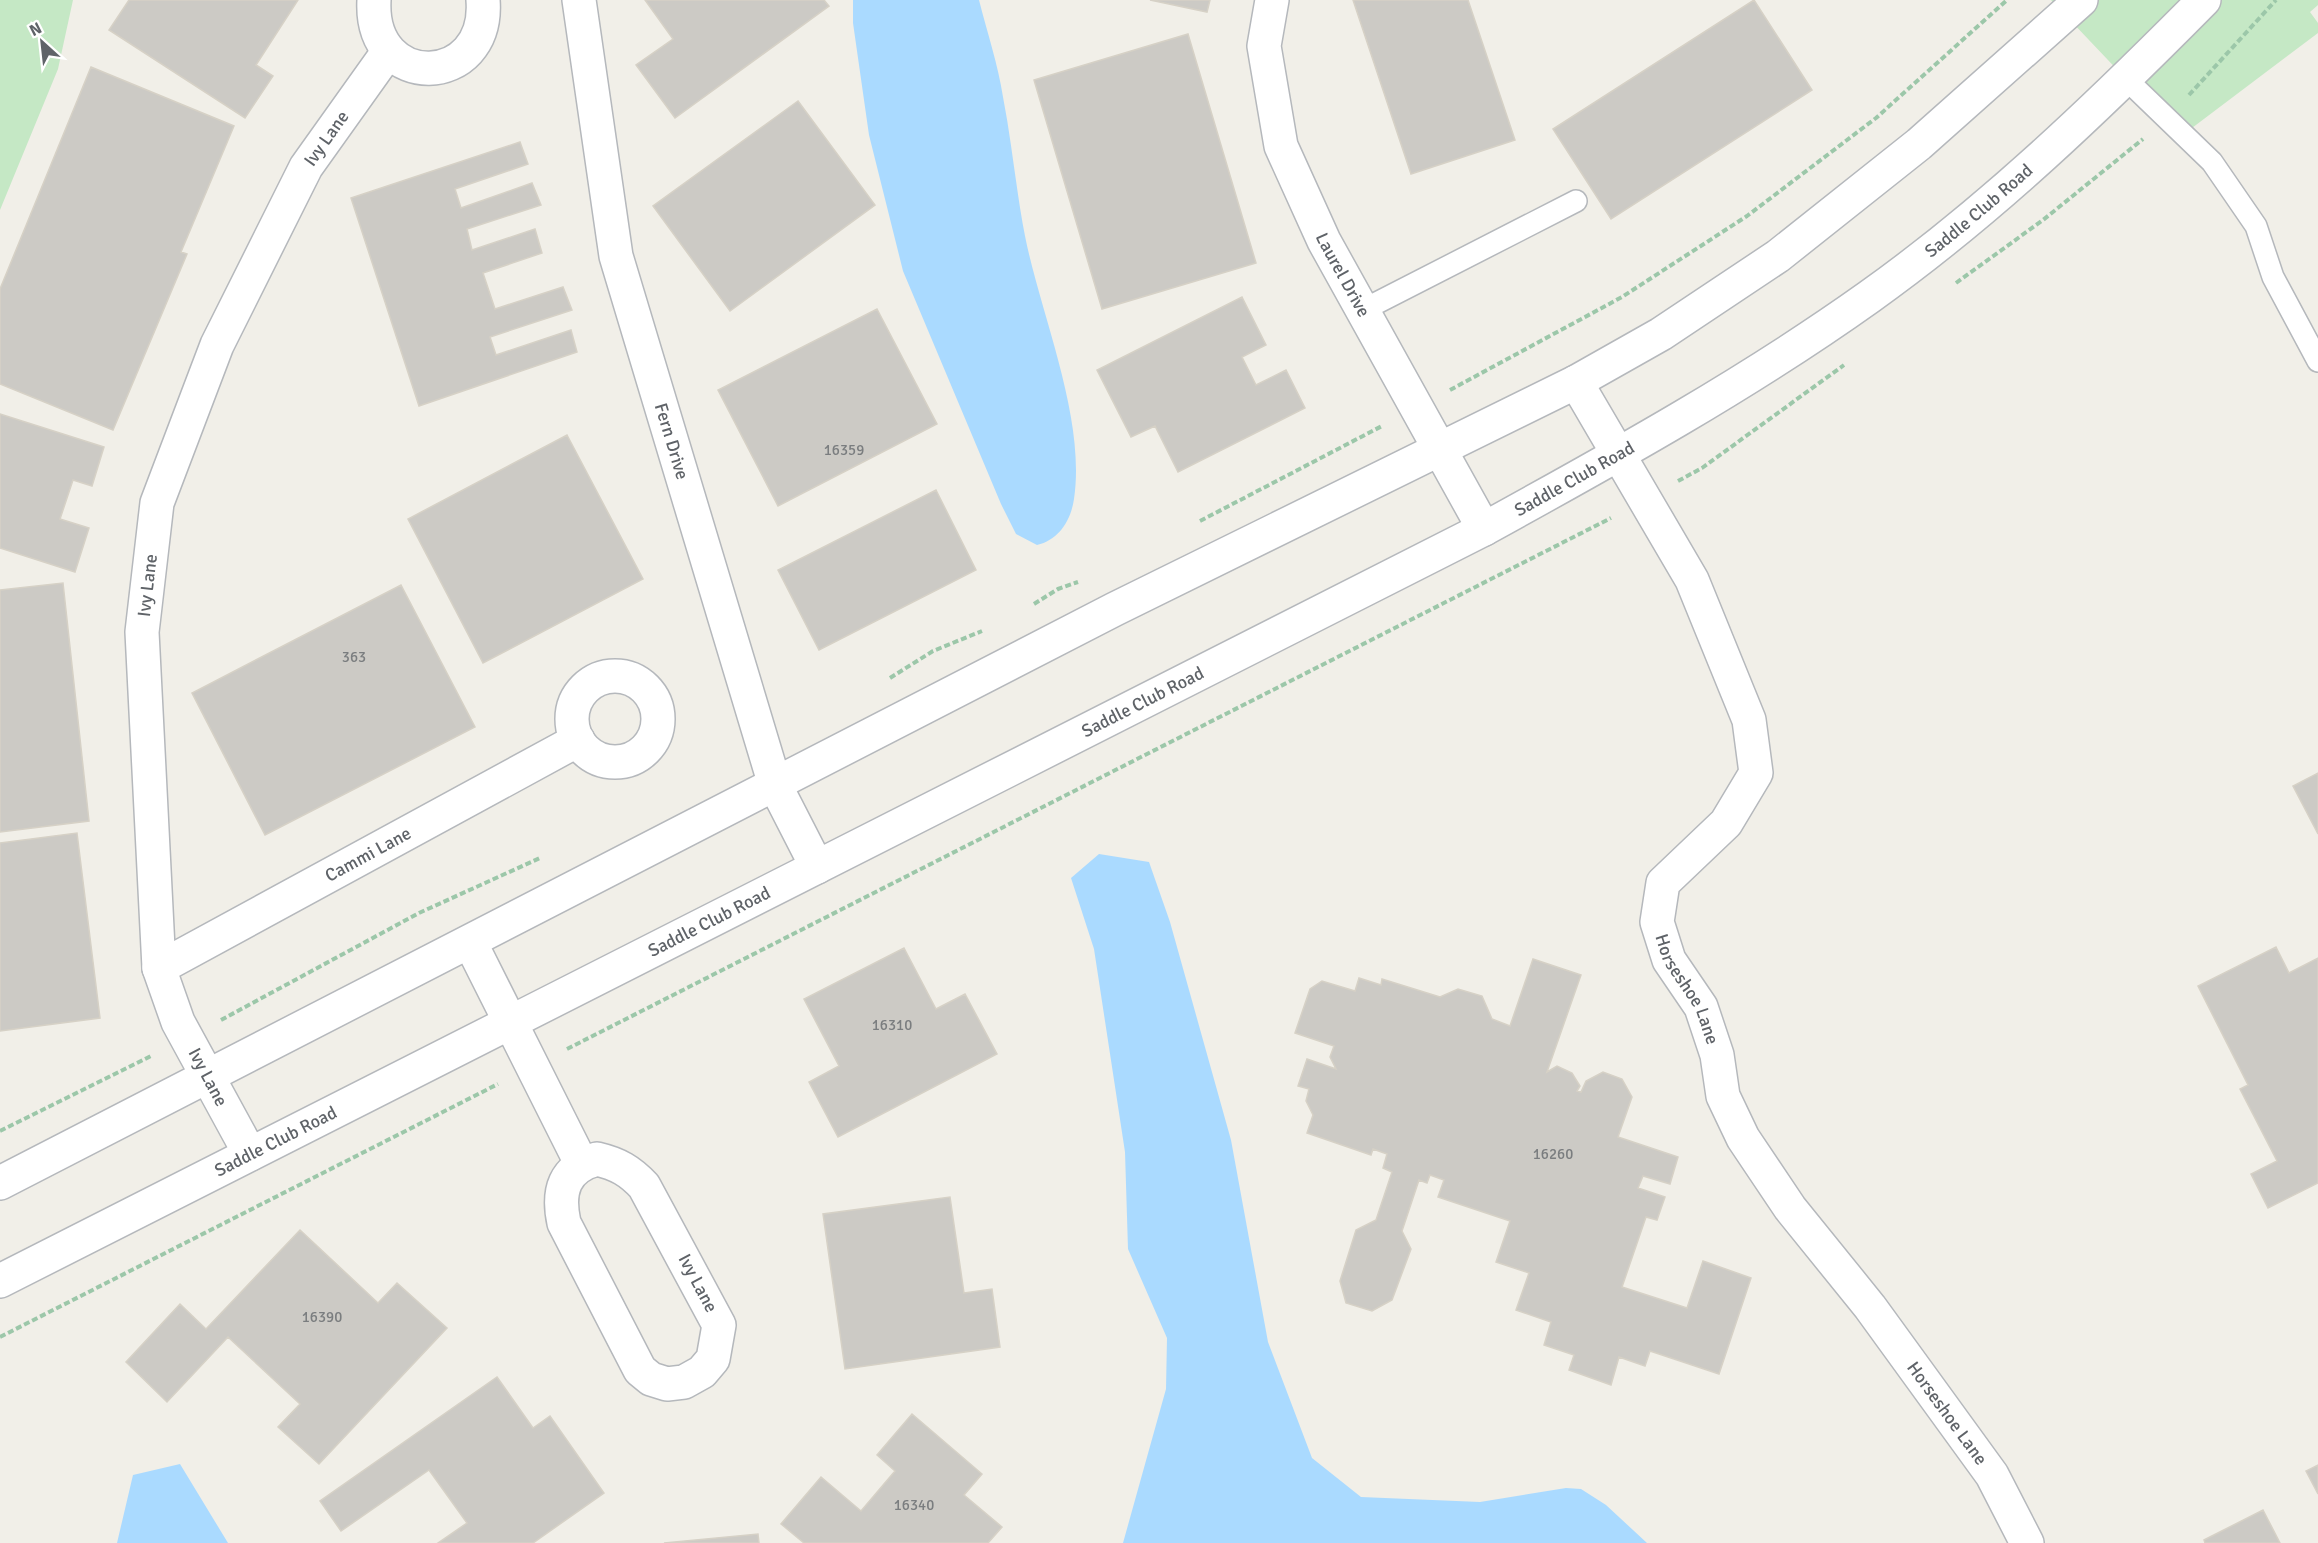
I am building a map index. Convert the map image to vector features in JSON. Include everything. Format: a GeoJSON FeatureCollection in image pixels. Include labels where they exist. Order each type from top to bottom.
{"type":"FeatureCollection","features":[{"type":"Feature","properties":{"kind":"street"},"geometry":{"type":"LineString","coordinates":[[374,0],[373,19],[378,37],[388,52],[403,63],[420,68],[438,68],[456,62],[470,50],[480,35],[484,18],[483,0]]}},
{"type":"Feature","properties":{"kind":"street","name":"Fern Drive"},"geometry":{"type":"LineString","coordinates":[[579,0],[616,256],[775,785],[817,867]]}},
{"type":"Feature","properties":{"kind":"street","name":"Laurel Drive"},"geometry":{"type":"LineString","coordinates":[[1272,0],[1264,46],[1281,146],[1324,241],[1484,529]]}},
{"type":"Feature","properties":{"kind":"street"},"geometry":{"type":"LineString","coordinates":[[0,1184],[1115,609],[1442,450],[1576,382],[1661,334],[1778,256],[1919,144],[2081,0]]}},
{"type":"Feature","properties":{"kind":"street","name":"Saddle Club Road"},"geometry":{"type":"LineString","coordinates":[[0,1281],[1484,529],[1620,455],[1756,373],[1869,297],[1983,209],[2126,79],[2204,0]]}},
{"type":"Feature","properties":{"kind":"street","name":"Ivy Lane"},"geometry":{"type":"LineString","coordinates":[[250,1154],[178,1022],[159,968],[142,632],[157,503],[217,345],[306,167],[388,52]]}},
{"type":"Feature","properties":{"kind":"street","name":"Horseshoe Lane"},"geometry":{"type":"LineString","coordinates":[[1576,382],[1692,580],[1749,720],[1756,773],[1726,823],[1663,883],[1657,922],[1669,960],[1701,1007],[1717,1055],[1723,1096],[1743,1138],[1790,1208],[1870,1307],[1992,1475],[2027,1543]]}},
{"type":"Feature","properties":{"kind":"street","name":"Cammi Lane"},"geometry":{"type":"LineString","coordinates":[[159,968],[578,740]]}},
{"type":"Feature","properties":{"kind":"street"},"geometry":{"type":"LineString","coordinates":[[470,942],[581,1163]]}},
{"type":"Feature","properties":{"kind":"street","name":"Ivy Lane"},"geometry":{"type":"LineString","coordinates":[[597,1159],[615,1163],[630,1171],[644,1186],[714,1312],[719,1325],[713,1359],[702,1372],[684,1382],[667,1383],[651,1379],[640,1370],[564,1223],[560,1208],[562,1191],[569,1176],[581,1163],[597,1159]]}},
{"type":"Feature","properties":{"kind":"lane"},"geometry":{"type":"LineString","coordinates":[[2126,79],[2212,162],[2250,217],[2256,226],[2272,277],[2318,361]]}},
{"type":"Feature","properties":{"kind":"lane"},"geometry":{"type":"LineString","coordinates":[[1363,310],[1576,201]]}},
{"type":"Feature","properties":{"kind":"path"},"geometry":{"type":"LineString","coordinates":[[1197,522],[1417,408],[1622,297],[1747,216],[1876,118],[2007,0]]}},
{"type":"Feature","properties":{"kind":"path"},"geometry":{"type":"LineString","coordinates":[[1030,607],[1058,589],[1084,580]]}},
{"type":"Feature","properties":{"kind":"path"},"geometry":{"type":"LineString","coordinates":[[884,682],[933,651],[992,627]]}},
{"type":"Feature","properties":{"kind":"path"},"geometry":{"type":"LineString","coordinates":[[0,1131],[187,1038],[419,913],[549,854]]}},
{"type":"Feature","properties":{"kind":"green space"},"geometry":{"type":"Polygon","coordinates":[[[0,0],[73,0],[58,69],[0,210],[0,0]]]}},
{"type":"Feature","properties":{"kind":"green space"},"geometry":{"type":"Polygon","coordinates":[[[2051,0],[2318,0],[2318,5],[2310,12],[2318,23],[2318,33],[2184,134],[2126,79],[2051,0]]]}},
{"type":"Feature","properties":{"kind":"water"},"geometry":{"type":"Polygon","coordinates":[[[853,0],[979,0],[1001,85],[1025,236],[1060,367],[1074,435],[1076,468],[1074,499],[1070,514],[1058,534],[1037,545],[1016,534],[1001,504],[903,271],[869,135],[853,23],[853,0]]]}},
{"type":"Feature","properties":{"kind":"water"},"geometry":{"type":"Polygon","coordinates":[[[1099,854],[1149,862],[1170,922],[1231,1140],[1268,1342],[1312,1458],[1361,1497],[1480,1502],[1566,1488],[1581,1489],[1606,1505],[1647,1543],[1123,1543],[1166,1389],[1167,1338],[1128,1249],[1125,1152],[1094,949],[1071,878],[1099,854]]]}},
{"type":"Feature","properties":{"kind":"water"},"geometry":{"type":"Polygon","coordinates":[[[180,1464],[228,1543],[117,1543],[133,1475],[180,1464]]]}},
{"type":"Feature","properties":{"kind":"building"},"geometry":{"type":"Polygon","coordinates":[[[129,0],[298,0],[256,65],[273,76],[245,118],[109,30],[129,0]]]}},
{"type":"Feature","properties":{"kind":"building"},"geometry":{"type":"Polygon","coordinates":[[[645,0],[824,0],[829,6],[675,118],[636,65],[673,39],[645,0]]]}},
{"type":"Feature","properties":{"kind":"building"},"geometry":{"type":"Polygon","coordinates":[[[1150,0],[1210,0],[1207,12],[1150,0]]]}},
{"type":"Feature","properties":{"kind":"building"},"geometry":{"type":"Polygon","coordinates":[[[1353,0],[1468,0],[1515,140],[1411,174],[1353,0]]]}},
{"type":"Feature","properties":{"kind":"building"},"geometry":{"type":"Polygon","coordinates":[[[1754,0],[1812,90],[1611,219],[1553,129],[1754,0]]]}},
{"type":"Feature","properties":{"kind":"building"},"geometry":{"type":"Polygon","coordinates":[[[1188,34],[1256,263],[1102,309],[1034,80],[1188,34]]]}},
{"type":"Feature","properties":{"kind":"building"},"geometry":{"type":"Polygon","coordinates":[[[91,67],[234,126],[181,252],[187,254],[113,430],[0,384],[0,289],[91,67]]]}},
{"type":"Feature","properties":{"kind":"building"},"geometry":{"type":"Polygon","coordinates":[[[798,101],[875,205],[730,311],[653,206],[798,101]]]}},
{"type":"Feature","properties":{"kind":"building"},"geometry":{"type":"Polygon","coordinates":[[[520,142],[528,164],[455,189],[461,208],[532,183],[541,205],[467,229],[472,250],[535,229],[542,253],[483,273],[495,309],[563,287],[572,310],[490,337],[496,355],[571,330],[577,352],[419,406],[351,198],[520,142]]]}},
{"type":"Feature","properties":{"kind":"building"},"geometry":{"type":"Polygon","coordinates":[[[1242,297],[1266,345],[1242,357],[1256,385],[1286,370],[1305,408],[1178,472],[1155,426],[1131,437],[1097,370],[1242,297]]]}},
{"type":"Feature","properties":{"kind":"building"},"geometry":{"type":"Polygon","coordinates":[[[877,309],[937,424],[778,506],[718,390],[877,309]]]}},
{"type":"Feature","properties":{"kind":"building"},"geometry":{"type":"Polygon","coordinates":[[[0,414],[104,447],[92,486],[73,480],[60,519],[89,528],[75,572],[0,548],[0,414]]]}},
{"type":"Feature","properties":{"kind":"building"},"geometry":{"type":"Polygon","coordinates":[[[567,435],[643,579],[483,663],[408,519],[567,435]]]}},
{"type":"Feature","properties":{"kind":"building"},"geometry":{"type":"Polygon","coordinates":[[[936,490],[976,570],[819,650],[778,570],[936,490]]]}},
{"type":"Feature","properties":{"kind":"building"},"geometry":{"type":"Polygon","coordinates":[[[63,583],[89,821],[0,832],[0,590],[63,583]]]}},
{"type":"Feature","properties":{"kind":"building"},"geometry":{"type":"Polygon","coordinates":[[[401,585],[475,727],[265,835],[192,693],[401,585]]]}},
{"type":"Feature","properties":{"kind":"building"},"geometry":{"type":"Polygon","coordinates":[[[2318,773],[2318,834],[2293,786],[2318,773]]]}},
{"type":"Feature","properties":{"kind":"building"},"geometry":{"type":"Polygon","coordinates":[[[77,833],[100,1018],[0,1031],[0,843],[77,833]]]}},
{"type":"Feature","properties":{"kind":"building"},"geometry":{"type":"Polygon","coordinates":[[[2276,947],[2289,973],[2318,958],[2318,1183],[2268,1208],[2251,1174],[2277,1161],[2240,1089],[2248,1085],[2198,986],[2276,947]]]}},
{"type":"Feature","properties":{"kind":"building"},"geometry":{"type":"Polygon","coordinates":[[[904,948],[936,1009],[965,994],[997,1054],[838,1137],[809,1082],[839,1066],[804,999],[904,948]]]}},
{"type":"Feature","properties":{"kind":"building"},"geometry":{"type":"Polygon","coordinates":[[[1533,959],[1581,975],[1547,1072],[1557,1066],[1572,1073],[1580,1086],[1577,1091],[1581,1092],[1586,1081],[1603,1072],[1622,1079],[1632,1097],[1618,1137],[1678,1157],[1670,1184],[1643,1176],[1638,1188],[1665,1197],[1657,1220],[1646,1217],[1622,1287],[1687,1308],[1703,1261],[1751,1278],[1719,1374],[1650,1351],[1645,1366],[1619,1357],[1611,1385],[1569,1370],[1574,1355],[1544,1345],[1551,1322],[1516,1310],[1529,1273],[1496,1262],[1510,1221],[1438,1197],[1444,1180],[1430,1175],[1427,1183],[1419,1180],[1402,1231],[1411,1249],[1392,1300],[1372,1311],[1346,1303],[1340,1281],[1356,1230],[1376,1220],[1392,1172],[1383,1168],[1387,1154],[1373,1149],[1371,1155],[1307,1133],[1313,1115],[1306,1101],[1309,1089],[1298,1086],[1307,1059],[1336,1069],[1330,1057],[1334,1046],[1295,1033],[1310,989],[1322,981],[1355,991],[1359,978],[1381,985],[1382,979],[1440,997],[1458,989],[1482,996],[1492,1019],[1510,1026],[1533,959]]]}},
{"type":"Feature","properties":{"kind":"building"},"geometry":{"type":"Polygon","coordinates":[[[950,1197],[964,1293],[992,1289],[1000,1347],[845,1369],[823,1214],[950,1197]]]}},
{"type":"Feature","properties":{"kind":"building"},"geometry":{"type":"Polygon","coordinates":[[[300,1230],[378,1303],[397,1283],[447,1328],[319,1464],[278,1427],[300,1404],[228,1337],[167,1402],[126,1362],[180,1304],[206,1329],[300,1230]]]}},
{"type":"Feature","properties":{"kind":"building"},"geometry":{"type":"Polygon","coordinates":[[[497,1377],[533,1428],[550,1416],[604,1493],[533,1543],[438,1543],[467,1523],[429,1470],[341,1531],[320,1501],[497,1377]]]}},
{"type":"Feature","properties":{"kind":"building"},"geometry":{"type":"Polygon","coordinates":[[[912,1414],[982,1474],[964,1495],[1002,1527],[988,1543],[804,1543],[781,1524],[821,1477],[861,1511],[895,1471],[877,1455],[912,1414]]]}},
{"type":"Feature","properties":{"kind":"building"},"geometry":{"type":"Polygon","coordinates":[[[2318,1465],[2318,1494],[2306,1471],[2318,1465]]]}},
{"type":"Feature","properties":{"kind":"building"},"geometry":{"type":"Polygon","coordinates":[[[2263,1510],[2280,1543],[2205,1543],[2204,1540],[2263,1510]]]}},
{"type":"Feature","properties":{"kind":"building"},"geometry":{"type":"Polygon","coordinates":[[[758,1534],[759,1543],[664,1543],[758,1534]]]}}]}
